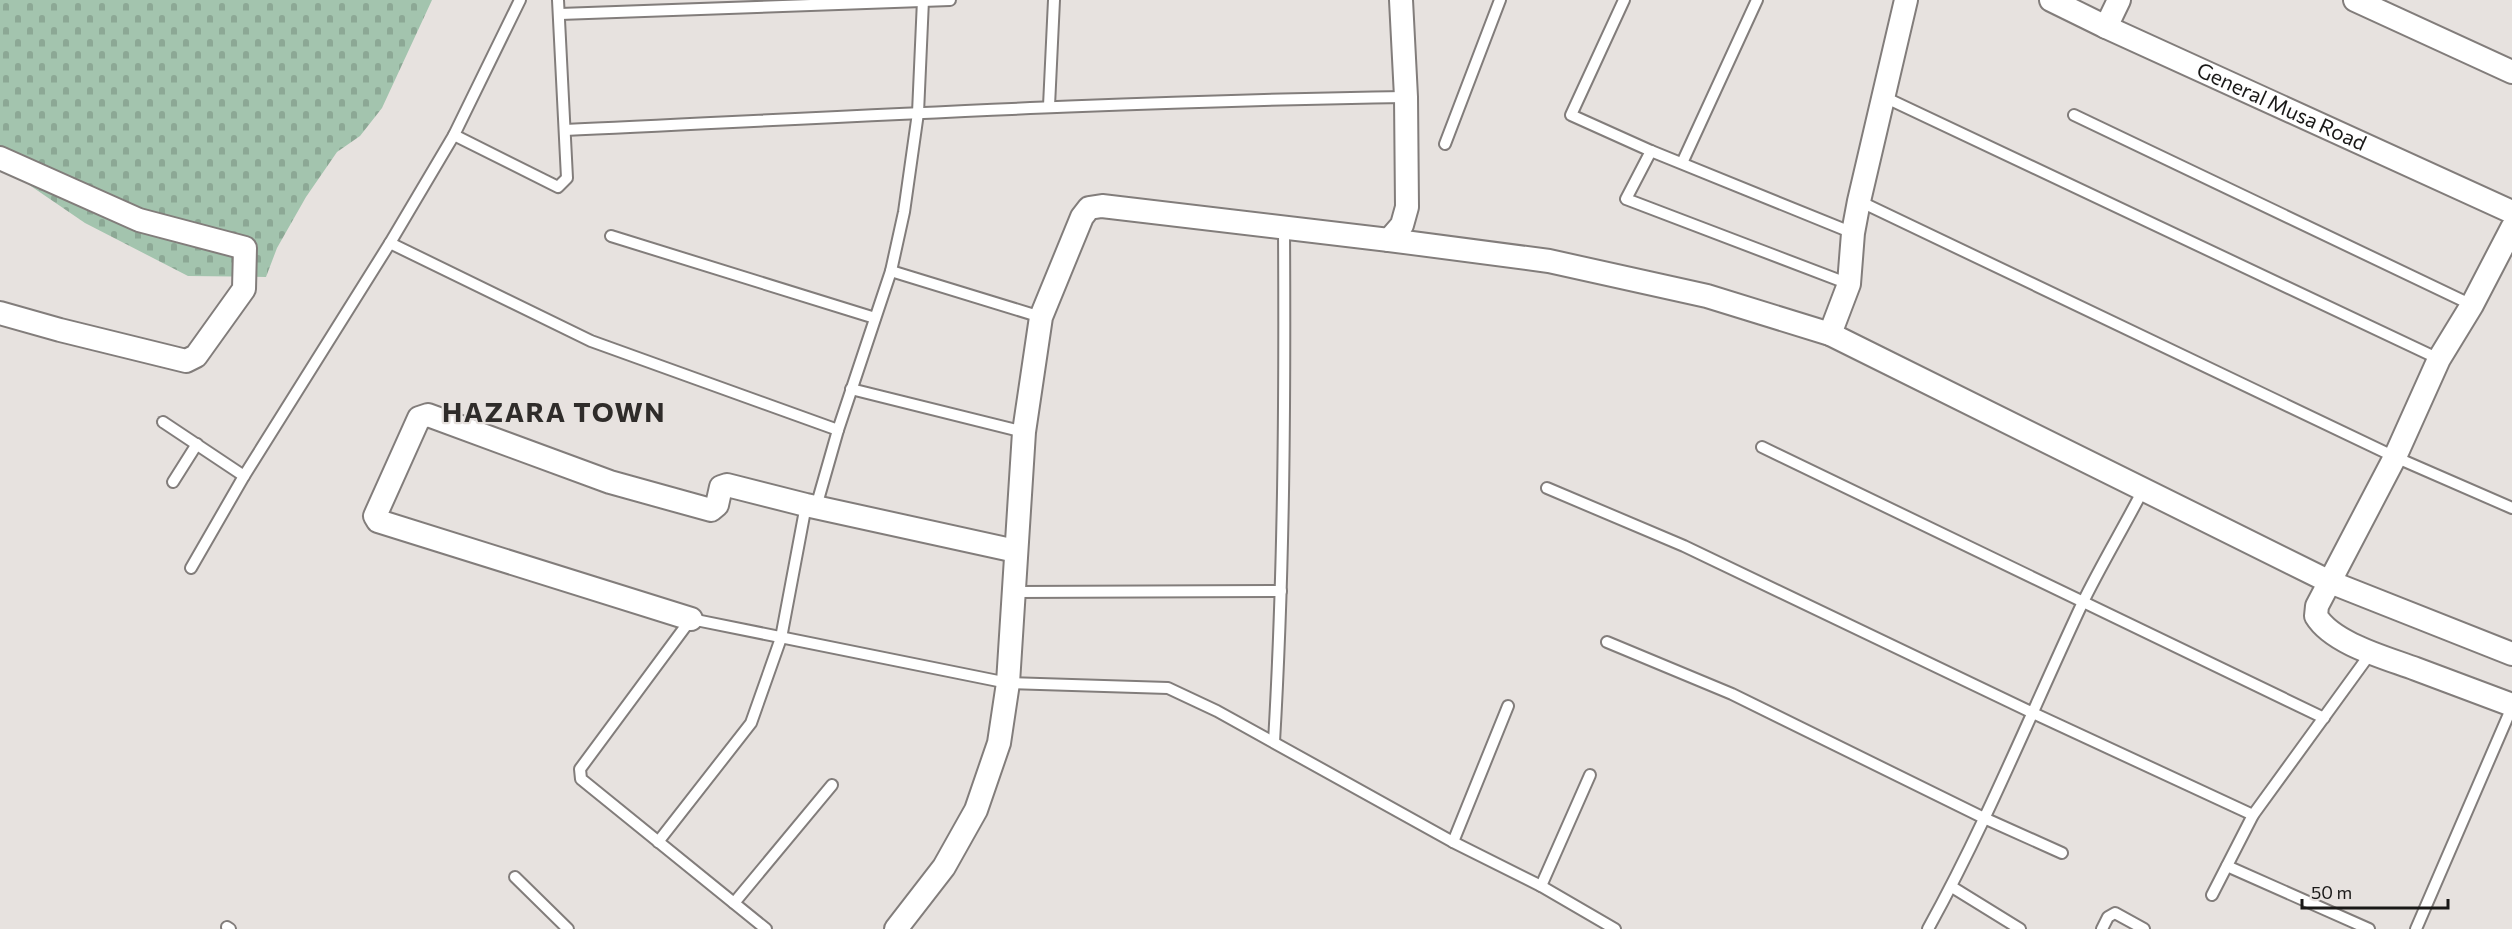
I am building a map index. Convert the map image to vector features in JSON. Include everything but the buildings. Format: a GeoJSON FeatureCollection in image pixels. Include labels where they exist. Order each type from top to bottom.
{"type":"FeatureCollection","features":[{"type":"Feature","properties":{"kind":"street"},"geometry":{"type":"LineString","coordinates":[[1389,240],[1402,225],[1407,207],[1406,97],[1401,0]]}},
{"type":"Feature","properties":{"kind":"street"},"geometry":{"type":"LineString","coordinates":[[1830,333],[1849,284],[1853,233],[1859,201],[1906,0]]}},
{"type":"Feature","properties":{"kind":"street","name":"General Musa Road"},"geometry":{"type":"LineString","coordinates":[[2052,0],[2106,27],[2512,212]]}},
{"type":"Feature","properties":{"kind":"street"},"geometry":{"type":"LineString","coordinates":[[2106,27],[2119,0]]}},
{"type":"Feature","properties":{"kind":"street"},"geometry":{"type":"LineString","coordinates":[[2355,0],[2512,72]]}},
{"type":"Feature","properties":{"kind":"street"},"geometry":{"type":"LineString","coordinates":[[0,158],[139,220],[245,248],[244,289],[196,356],[186,361],[0,313]]}},
{"type":"Feature","properties":{"kind":"street"},"geometry":{"type":"LineString","coordinates":[[896,929],[944,867],[976,810],[999,743],[1008,684],[1024,432],[1041,317],[1082,217],[1089,208],[1102,206],[1550,261],[1707,296],[1830,333],[2330,582],[2512,654]]}},
{"type":"Feature","properties":{"kind":"street"},"geometry":{"type":"LineString","coordinates":[[2512,228],[2472,305],[2439,359],[2395,457],[2317,606],[2316,616],[2321,624],[2370,654],[2414,668],[2512,706]]}},
{"type":"Feature","properties":{"kind":"street"},"geometry":{"type":"LineString","coordinates":[[691,619],[378,521],[375,516],[419,418],[428,415],[610,482],[711,510],[717,505],[721,487],[727,485],[1016,551]]}},
{"type":"Feature","properties":{"kind":"lane"},"geometry":{"type":"LineString","coordinates":[[191,568],[244,476],[390,243],[454,135],[520,0]]}},
{"type":"Feature","properties":{"kind":"lane"},"geometry":{"type":"LineString","coordinates":[[454,135],[558,188],[567,178],[558,0]]}},
{"type":"Feature","properties":{"kind":"lane"},"geometry":{"type":"LineString","coordinates":[[560,14],[950,0]]}},
{"type":"Feature","properties":{"kind":"lane"},"geometry":{"type":"LineString","coordinates":[[1049,106],[1054,0]]}},
{"type":"Feature","properties":{"kind":"lane"},"geometry":{"type":"LineString","coordinates":[[1445,144],[1500,0]]}},
{"type":"Feature","properties":{"kind":"lane"},"geometry":{"type":"LineString","coordinates":[[1624,0],[1571,115],[1651,151],[1853,233]]}},
{"type":"Feature","properties":{"kind":"lane"},"geometry":{"type":"LineString","coordinates":[[1682,163],[1757,0]]}},
{"type":"Feature","properties":{"kind":"lane"},"geometry":{"type":"LineString","coordinates":[[658,842],[751,723],[781,638],[811,506],[891,271],[904,212],[918,113],[923,1]]}},
{"type":"Feature","properties":{"kind":"lane"},"geometry":{"type":"LineString","coordinates":[[1882,96],[2439,359]]}},
{"type":"Feature","properties":{"kind":"lane"},"geometry":{"type":"LineString","coordinates":[[565,130],[1049,106],[1406,97]]}},
{"type":"Feature","properties":{"kind":"lane"},"geometry":{"type":"LineString","coordinates":[[2074,115],[2472,305]]}},
{"type":"Feature","properties":{"kind":"lane"},"geometry":{"type":"LineString","coordinates":[[1651,151],[1626,199],[1849,284]]}},
{"type":"Feature","properties":{"kind":"lane"},"geometry":{"type":"LineString","coordinates":[[1859,201],[2395,457],[2512,508]]}},
{"type":"Feature","properties":{"kind":"lane"},"geometry":{"type":"LineString","coordinates":[[1274,742],[1285,441],[1284,228]]}},
{"type":"Feature","properties":{"kind":"lane"},"geometry":{"type":"LineString","coordinates":[[611,236],[875,318]]}},
{"type":"Feature","properties":{"kind":"lane"},"geometry":{"type":"LineString","coordinates":[[390,243],[591,341],[838,430]]}},
{"type":"Feature","properties":{"kind":"lane"},"geometry":{"type":"LineString","coordinates":[[891,271],[1041,317]]}},
{"type":"Feature","properties":{"kind":"lane"},"geometry":{"type":"LineString","coordinates":[[851,389],[1024,432]]}},
{"type":"Feature","properties":{"kind":"lane"},"geometry":{"type":"LineString","coordinates":[[163,422],[244,476]]}},
{"type":"Feature","properties":{"kind":"lane"},"geometry":{"type":"LineString","coordinates":[[174,482],[197,444]]}},
{"type":"Feature","properties":{"kind":"lane"},"geometry":{"type":"LineString","coordinates":[[1762,447],[2324,718]]}},
{"type":"Feature","properties":{"kind":"lane"},"geometry":{"type":"LineString","coordinates":[[1547,488],[1684,546],[2033,713],[2253,815]]}},
{"type":"Feature","properties":{"kind":"lane"},"geometry":{"type":"LineString","coordinates":[[1928,929],[1952,887],[2083,602],[2144,488]]}},
{"type":"Feature","properties":{"kind":"lane"},"geometry":{"type":"LineString","coordinates":[[1015,592],[1281,591]]}},
{"type":"Feature","properties":{"kind":"lane"},"geometry":{"type":"LineString","coordinates":[[766,929],[581,778],[580,769],[691,619],[1008,684],[1168,688],[1217,711],[1453,842],[1541,886],[1616,929]]}},
{"type":"Feature","properties":{"kind":"lane"},"geometry":{"type":"LineString","coordinates":[[1607,642],[1732,694],[1984,818],[2062,853]]}},
{"type":"Feature","properties":{"kind":"lane"},"geometry":{"type":"LineString","coordinates":[[2212,895],[2253,815],[2370,654]]}},
{"type":"Feature","properties":{"kind":"lane"},"geometry":{"type":"LineString","coordinates":[[1453,842],[1508,706]]}},
{"type":"Feature","properties":{"kind":"lane"},"geometry":{"type":"LineString","coordinates":[[2416,929],[2512,706]]}},
{"type":"Feature","properties":{"kind":"lane"},"geometry":{"type":"LineString","coordinates":[[1541,886],[1590,775]]}},
{"type":"Feature","properties":{"kind":"lane"},"geometry":{"type":"LineString","coordinates":[[734,903],[832,785]]}},
{"type":"Feature","properties":{"kind":"lane"},"geometry":{"type":"LineString","coordinates":[[2227,866],[2369,929]]}},
{"type":"Feature","properties":{"kind":"lane"},"geometry":{"type":"LineString","coordinates":[[515,877],[568,929]]}},
{"type":"Feature","properties":{"kind":"lane"},"geometry":{"type":"LineString","coordinates":[[1952,887],[2020,929]]}},
{"type":"Feature","properties":{"kind":"lane"},"geometry":{"type":"LineString","coordinates":[[2102,929],[2109,917],[2115,913],[2144,929]]}},
{"type":"Feature","properties":{"kind":"green space"},"geometry":{"type":"Polygon","coordinates":[[[0,0],[432,0],[382,108],[360,136],[337,152],[306,197],[277,248],[266,277],[188,276],[85,223],[0,165],[0,0]]]}},
{"type":"Feature","properties":{"kind":"district","name":"HAZARA TOWN"},"geometry":{"type":"Point","coordinates":[554,413]}}]}
